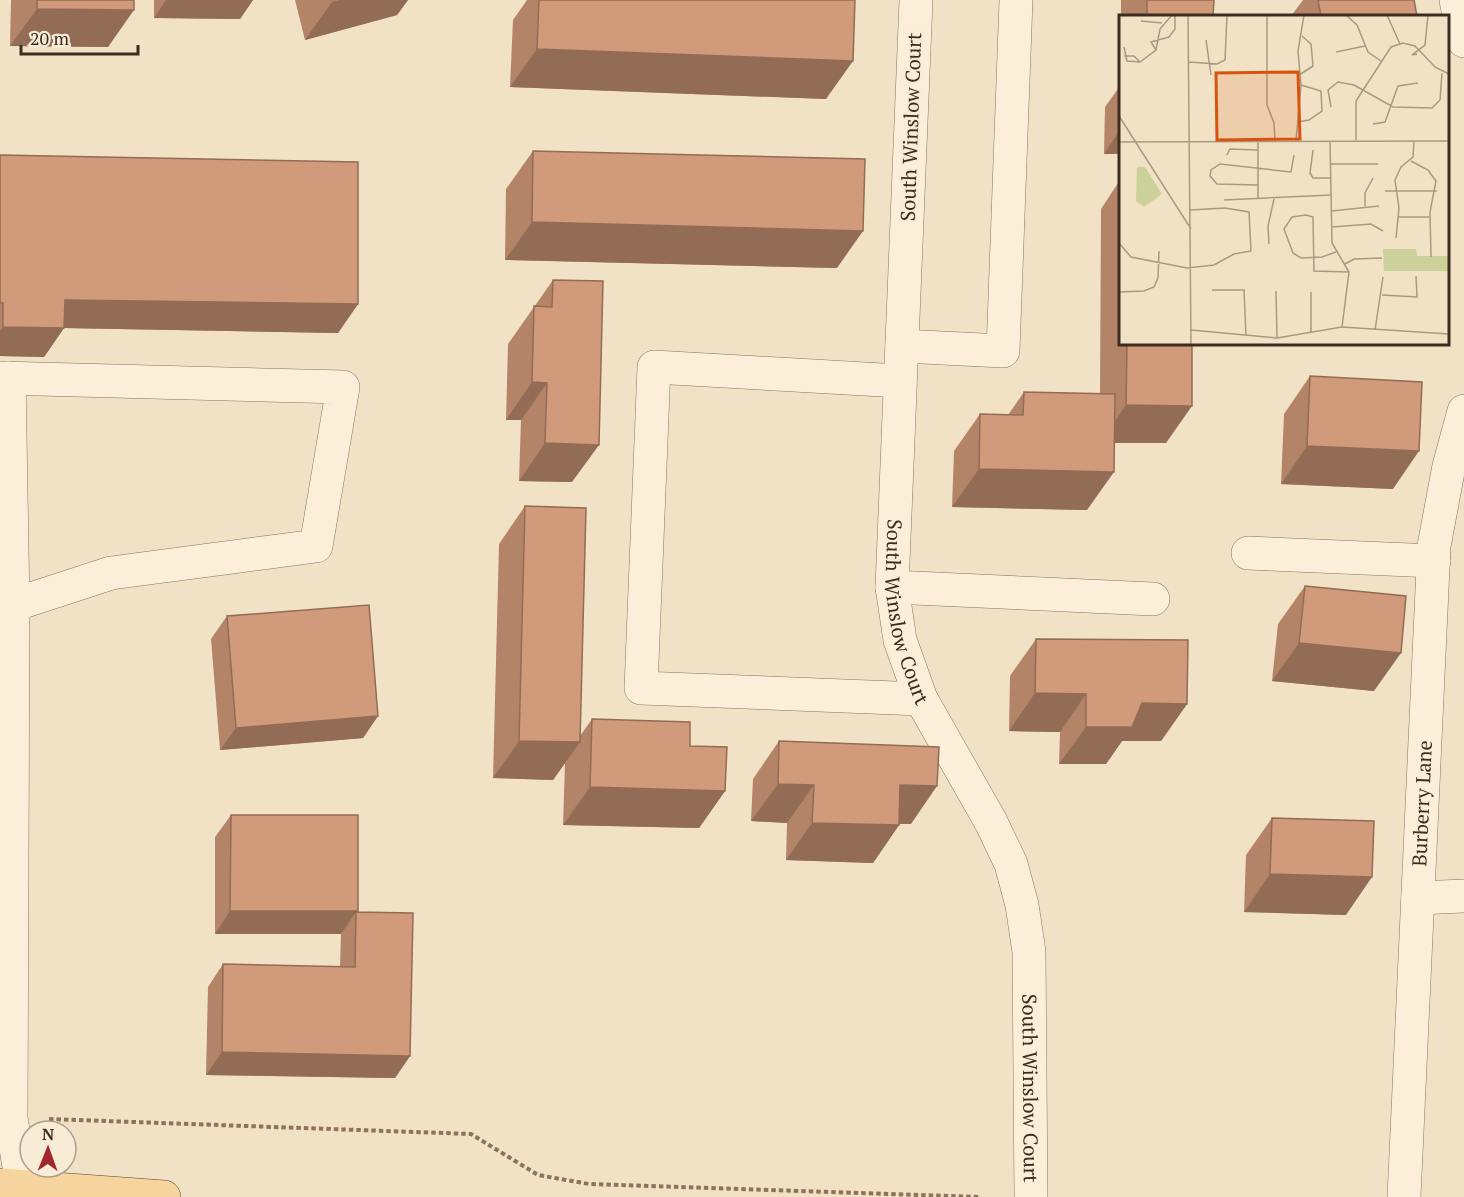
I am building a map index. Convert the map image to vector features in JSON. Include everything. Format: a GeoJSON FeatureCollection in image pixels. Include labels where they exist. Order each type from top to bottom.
{"type":"FeatureCollection","features":[{"type":"Feature","properties":{"kind":"main road"},"geometry":{"type":"LineString","coordinates":[[11,1185],[164,1197]]}},
{"type":"Feature","properties":{"kind":"street","name":"South Winslow Court"},"geometry":{"type":"LineString","coordinates":[[916,0],[892,587],[900,640],[921,699],[991,822],[1011,864],[1022,905],[1029,952],[1030,1197]]}},
{"type":"Feature","properties":{"kind":"street"},"geometry":{"type":"LineString","coordinates":[[902,346],[1003,351],[1016,0]]}},
{"type":"Feature","properties":{"kind":"street"},"geometry":{"type":"LineString","coordinates":[[1456,0],[1464,41]]}},
{"type":"Feature","properties":{"kind":"street"},"geometry":{"type":"LineString","coordinates":[[900,381],[654,367],[641,688],[921,699]]}},
{"type":"Feature","properties":{"kind":"street"},"geometry":{"type":"LineString","coordinates":[[7,605],[111,573],[316,546],[343,387],[5,378],[11,1185]]}},
{"type":"Feature","properties":{"kind":"street","name":"Burberry Lane"},"geometry":{"type":"LineString","coordinates":[[1404,1197],[1434,561],[1451,519],[1464,411]]}},
{"type":"Feature","properties":{"kind":"street"},"geometry":{"type":"LineString","coordinates":[[1248,553],[1434,561]]}},
{"type":"Feature","properties":{"kind":"street"},"geometry":{"type":"LineString","coordinates":[[892,587],[1153,599]]}},
{"type":"Feature","properties":{"kind":"street"},"geometry":{"type":"LineString","coordinates":[[1419,898],[1464,896]]}},
{"type":"Feature","properties":{"kind":"path"},"geometry":{"type":"LineString","coordinates":[[11,1118],[471,1134],[538,1175],[589,1184],[980,1197]]}},
{"type":"Feature","properties":{"kind":"building"},"geometry":{"type":"Polygon","coordinates":[[[37,0],[134,0],[134,10],[37,9],[37,0]]]}},
{"type":"Feature","properties":{"kind":"building"},"geometry":{"type":"Polygon","coordinates":[[[539,0],[855,0],[853,61],[537,49],[539,0]]]}},
{"type":"Feature","properties":{"kind":"building"},"geometry":{"type":"Polygon","coordinates":[[[1147,0],[1214,0],[1213,15],[1147,15],[1147,0]]]}},
{"type":"Feature","properties":{"kind":"building"},"geometry":{"type":"Polygon","coordinates":[[[1318,0],[1414,0],[1417,15],[1321,15],[1318,0]]]}},
{"type":"Feature","properties":{"kind":"building"},"geometry":{"type":"Polygon","coordinates":[[[533,151],[865,159],[863,231],[532,222],[533,151]]]}},
{"type":"Feature","properties":{"kind":"building"},"geometry":{"type":"Polygon","coordinates":[[[0,155],[358,162],[358,304],[65,300],[64,328],[3,327],[3,303],[0,303],[0,155]]]}},
{"type":"Feature","properties":{"kind":"building"},"geometry":{"type":"Polygon","coordinates":[[[553,280],[603,281],[599,445],[545,443],[547,383],[532,382],[534,306],[552,307],[553,280]]]}},
{"type":"Feature","properties":{"kind":"building"},"geometry":{"type":"Polygon","coordinates":[[[1127,345],[1192,345],[1192,406],[1126,405],[1127,345]]]}},
{"type":"Feature","properties":{"kind":"building"},"geometry":{"type":"Polygon","coordinates":[[[1310,376],[1422,382],[1419,451],[1307,446],[1310,376]]]}},
{"type":"Feature","properties":{"kind":"building"},"geometry":{"type":"Polygon","coordinates":[[[1024,392],[1115,394],[1114,472],[979,469],[980,414],[1023,415],[1024,392]]]}},
{"type":"Feature","properties":{"kind":"building"},"geometry":{"type":"Polygon","coordinates":[[[525,506],[586,508],[580,742],[519,741],[525,506]]]}},
{"type":"Feature","properties":{"kind":"building"},"geometry":{"type":"Polygon","coordinates":[[[1305,586],[1406,596],[1401,653],[1299,643],[1305,586]]]}},
{"type":"Feature","properties":{"kind":"building"},"geometry":{"type":"Polygon","coordinates":[[[369,605],[378,716],[236,728],[227,616],[369,605]]]}},
{"type":"Feature","properties":{"kind":"building"},"geometry":{"type":"Polygon","coordinates":[[[1036,639],[1188,640],[1187,704],[1142,703],[1132,727],[1086,727],[1086,694],[1035,693],[1036,639]]]}},
{"type":"Feature","properties":{"kind":"building"},"geometry":{"type":"Polygon","coordinates":[[[592,719],[690,722],[690,746],[727,747],[725,791],[590,787],[592,719]]]}},
{"type":"Feature","properties":{"kind":"building"},"geometry":{"type":"Polygon","coordinates":[[[779,741],[939,747],[937,786],[900,785],[899,825],[812,823],[814,785],[778,784],[779,741]]]}},
{"type":"Feature","properties":{"kind":"building"},"geometry":{"type":"Polygon","coordinates":[[[231,815],[358,815],[358,911],[230,911],[231,815]]]}},
{"type":"Feature","properties":{"kind":"building"},"geometry":{"type":"Polygon","coordinates":[[[1272,818],[1374,821],[1372,877],[1270,874],[1272,818]]]}},
{"type":"Feature","properties":{"kind":"building"},"geometry":{"type":"Polygon","coordinates":[[[356,912],[413,913],[410,1056],[222,1052],[223,964],[355,967],[356,912]]]}}]}
